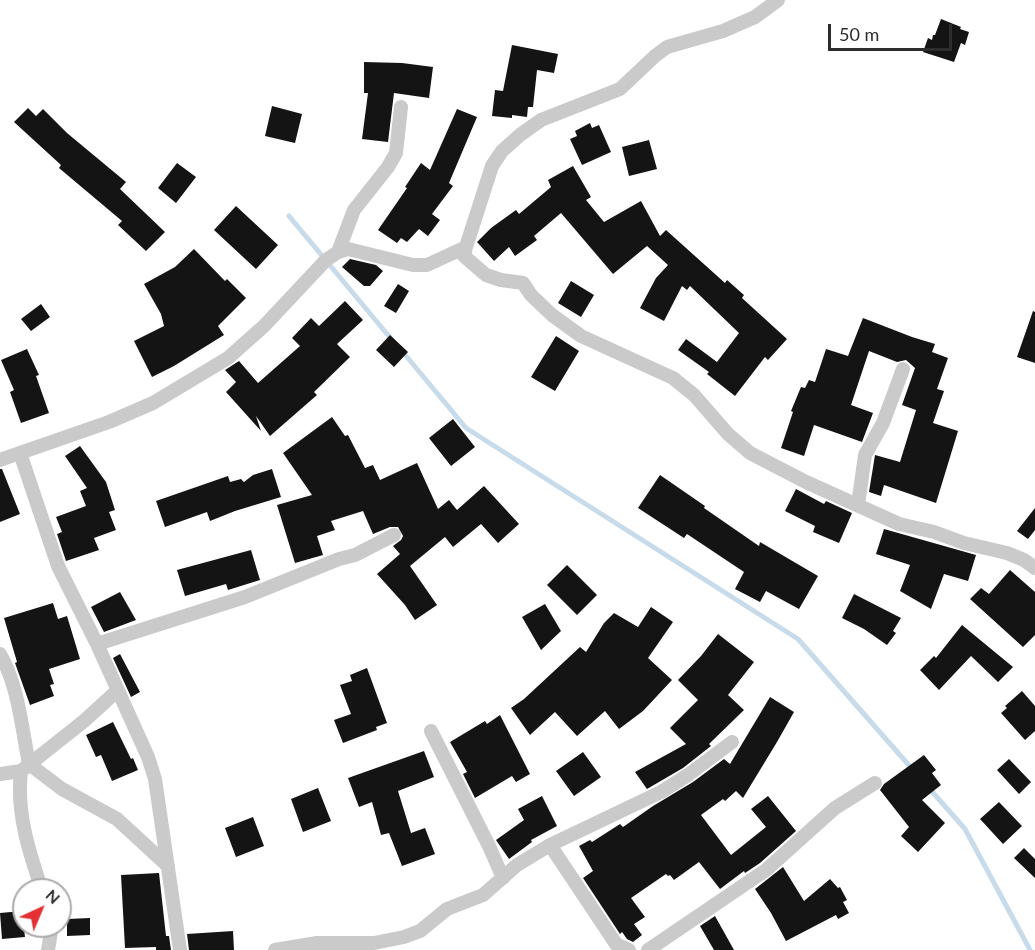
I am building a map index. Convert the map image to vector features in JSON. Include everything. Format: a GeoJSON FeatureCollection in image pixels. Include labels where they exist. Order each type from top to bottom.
{"type":"FeatureCollection","features":[{"type":"Feature","properties":{"kind":"street"},"geometry":{"type":"LineString","coordinates":[[778,0],[755,17],[723,31],[667,48],[655,56],[620,89],[541,120],[520,135],[502,151],[492,166],[464,256],[486,275],[523,283],[531,295],[552,315],[581,336],[673,378],[694,395],[728,434],[750,453],[806,482],[899,524],[1007,553],[1024,560],[1035,568]]}},
{"type":"Feature","properties":{"kind":"street"},"geometry":{"type":"LineString","coordinates":[[338,252],[354,210],[396,153],[401,107]]}},
{"type":"Feature","properties":{"kind":"street"},"geometry":{"type":"LineString","coordinates":[[2,460],[27,453],[153,403],[228,358],[264,326],[326,260],[338,252],[348,249],[413,265],[427,265],[466,247]]}},
{"type":"Feature","properties":{"kind":"street"},"geometry":{"type":"LineString","coordinates":[[858,505],[865,455],[883,423],[903,369]]}},
{"type":"Feature","properties":{"kind":"street"},"geometry":{"type":"LineString","coordinates":[[27,453],[58,566],[118,690],[148,757],[155,779],[180,950]]}},
{"type":"Feature","properties":{"kind":"street"},"geometry":{"type":"LineString","coordinates":[[97,644],[245,597],[339,559],[355,555],[394,535]]}},
{"type":"Feature","properties":{"kind":"street"},"geometry":{"type":"LineString","coordinates":[[0,654],[5,662],[18,704],[25,767],[22,820],[27,848],[38,878]]}},
{"type":"Feature","properties":{"kind":"street"},"geometry":{"type":"LineString","coordinates":[[0,774],[25,767],[84,721],[118,690]]}},
{"type":"Feature","properties":{"kind":"street"},"geometry":{"type":"LineString","coordinates":[[431,731],[503,878]]}},
{"type":"Feature","properties":{"kind":"street"},"geometry":{"type":"LineString","coordinates":[[275,950],[317,943],[354,946],[404,937],[420,930],[447,909],[483,895],[517,865],[550,845],[661,792],[688,775],[732,741]]}},
{"type":"Feature","properties":{"kind":"street"},"geometry":{"type":"LineString","coordinates":[[25,767],[117,819],[168,866]]}},
{"type":"Feature","properties":{"kind":"street"},"geometry":{"type":"LineString","coordinates":[[648,950],[766,870],[835,808],[875,783]]}},
{"type":"Feature","properties":{"kind":"street"},"geometry":{"type":"LineString","coordinates":[[550,845],[616,944],[629,950]]}},
{"type":"Feature","properties":{"kind":"building"},"geometry":{"type":"Polygon","coordinates":[[[941,19],[969,32],[965,45],[961,43],[954,62],[923,52],[928,38],[932,40],[935,35],[941,19]]]}},
{"type":"Feature","properties":{"kind":"building"},"geometry":{"type":"Polygon","coordinates":[[[512,45],[558,54],[554,73],[537,70],[533,107],[528,107],[527,117],[492,116],[495,90],[503,91],[512,45]]]}},
{"type":"Feature","properties":{"kind":"building"},"geometry":{"type":"Polygon","coordinates":[[[364,62],[433,67],[429,98],[394,93],[388,142],[362,139],[368,93],[364,93],[364,62]]]}},
{"type":"Feature","properties":{"kind":"building"},"geometry":{"type":"Polygon","coordinates":[[[272,106],[302,114],[295,143],[265,136],[272,106]]]}},
{"type":"Feature","properties":{"kind":"building"},"geometry":{"type":"Polygon","coordinates":[[[28,108],[36,116],[43,109],[67,133],[126,182],[120,189],[165,232],[146,251],[118,225],[122,221],[59,168],[61,165],[14,122],[28,108]]]}},
{"type":"Feature","properties":{"kind":"building"},"geometry":{"type":"Polygon","coordinates":[[[457,109],[477,117],[449,183],[453,186],[432,214],[440,220],[428,236],[419,229],[407,242],[401,238],[397,243],[378,230],[421,163],[430,170],[457,109]]]}},
{"type":"Feature","properties":{"kind":"building"},"geometry":{"type":"Polygon","coordinates":[[[590,123],[592,128],[599,125],[611,152],[582,165],[570,139],[577,136],[575,131],[590,123]]]}},
{"type":"Feature","properties":{"kind":"building"},"geometry":{"type":"Polygon","coordinates":[[[649,140],[657,169],[629,176],[622,147],[649,140]]]}},
{"type":"Feature","properties":{"kind":"building"},"geometry":{"type":"Polygon","coordinates":[[[177,163],[196,177],[176,203],[158,188],[177,163]]]}},
{"type":"Feature","properties":{"kind":"building"},"geometry":{"type":"Polygon","coordinates":[[[573,166],[591,197],[586,200],[604,222],[641,201],[660,236],[666,230],[725,283],[727,280],[744,295],[742,298],[787,339],[768,360],[765,357],[735,396],[707,374],[709,372],[678,350],[686,339],[717,362],[739,333],[690,286],[687,290],[682,286],[664,321],[640,308],[656,278],[668,265],[647,246],[613,274],[561,213],[534,236],[537,240],[515,256],[509,247],[494,261],[477,242],[491,228],[516,210],[519,214],[551,187],[548,180],[573,166]]]}},
{"type":"Feature","properties":{"kind":"building"},"geometry":{"type":"Polygon","coordinates":[[[236,206],[278,245],[256,269],[214,230],[236,206]]]}},
{"type":"Feature","properties":{"kind":"building"},"geometry":{"type":"Polygon","coordinates":[[[194,249],[225,281],[227,279],[246,298],[218,326],[224,335],[152,377],[134,341],[164,326],[161,314],[144,284],[175,267],[194,249]]]}},
{"type":"Feature","properties":{"kind":"building"},"geometry":{"type":"Polygon","coordinates":[[[350,259],[376,265],[383,271],[370,286],[364,286],[342,267],[350,259]]]}},
{"type":"Feature","properties":{"kind":"building"},"geometry":{"type":"Polygon","coordinates":[[[571,281],[594,295],[581,317],[558,303],[571,281]]]}},
{"type":"Feature","properties":{"kind":"building"},"geometry":{"type":"Polygon","coordinates":[[[398,284],[409,291],[396,313],[384,306],[398,284]]]}},
{"type":"Feature","properties":{"kind":"building"},"geometry":{"type":"Polygon","coordinates":[[[345,301],[363,320],[337,344],[350,357],[314,392],[317,395],[270,436],[256,416],[261,431],[226,392],[236,382],[225,370],[239,361],[258,383],[300,346],[292,338],[311,318],[319,326],[345,301]]]}},
{"type":"Feature","properties":{"kind":"building"},"geometry":{"type":"Polygon","coordinates":[[[41,304],[50,317],[31,331],[21,319],[41,304]]]}},
{"type":"Feature","properties":{"kind":"building"},"geometry":{"type":"Polygon","coordinates":[[[1033,311],[1035,312],[1035,363],[1017,357],[1033,311]]]}},
{"type":"Feature","properties":{"kind":"building"},"geometry":{"type":"Polygon","coordinates":[[[863,318],[935,344],[932,352],[948,358],[937,389],[944,391],[933,423],[958,431],[936,503],[884,485],[881,496],[869,492],[875,455],[900,462],[916,410],[902,405],[915,368],[906,360],[897,362],[869,351],[851,405],[873,413],[862,442],[814,425],[804,456],[781,448],[793,412],[791,411],[801,387],[805,388],[809,380],[815,382],[826,349],[848,356],[863,318]]]}},
{"type":"Feature","properties":{"kind":"building"},"geometry":{"type":"Polygon","coordinates":[[[390,335],[408,352],[394,367],[376,350],[390,335]]]}},
{"type":"Feature","properties":{"kind":"building"},"geometry":{"type":"Polygon","coordinates":[[[556,336],[579,351],[555,391],[531,377],[556,336]]]}},
{"type":"Feature","properties":{"kind":"building"},"geometry":{"type":"Polygon","coordinates":[[[27,349],[39,375],[36,376],[49,413],[21,423],[10,392],[14,390],[1,360],[27,349]]]}},
{"type":"Feature","properties":{"kind":"building"},"geometry":{"type":"Polygon","coordinates":[[[332,417],[345,436],[348,435],[365,468],[373,465],[380,480],[417,463],[438,509],[449,500],[457,510],[484,486],[519,524],[498,543],[481,524],[453,547],[445,537],[410,566],[437,605],[415,620],[405,605],[377,574],[400,554],[393,546],[403,536],[398,527],[390,527],[373,534],[363,511],[331,521],[335,530],[317,536],[323,555],[295,563],[277,505],[312,495],[283,453],[332,417]]]}},
{"type":"Feature","properties":{"kind":"building"},"geometry":{"type":"Polygon","coordinates":[[[453,419],[475,447],[451,466],[429,438],[453,419]]]}},
{"type":"Feature","properties":{"kind":"building"},"geometry":{"type":"Polygon","coordinates":[[[80,446],[106,482],[115,510],[109,512],[116,530],[94,538],[99,550],[66,561],[57,534],[62,532],[56,517],[86,506],[80,491],[87,488],[65,456],[80,446]]]}},
{"type":"Feature","properties":{"kind":"building"},"geometry":{"type":"Polygon","coordinates":[[[0,469],[2,469],[20,514],[0,522],[0,469]]]}},
{"type":"Feature","properties":{"kind":"building"},"geometry":{"type":"Polygon","coordinates":[[[272,469],[281,497],[210,521],[207,512],[165,527],[156,501],[228,476],[230,482],[241,479],[244,482],[253,475],[272,469]]]}},
{"type":"Feature","properties":{"kind":"building"},"geometry":{"type":"Polygon","coordinates":[[[660,475],[759,546],[760,542],[818,576],[799,609],[766,591],[760,602],[735,589],[744,572],[687,534],[684,538],[638,508],[660,475]]]}},
{"type":"Feature","properties":{"kind":"building"},"geometry":{"type":"Polygon","coordinates":[[[796,489],[824,504],[826,501],[852,513],[839,543],[813,532],[815,526],[785,511],[796,489]]]}},
{"type":"Feature","properties":{"kind":"building"},"geometry":{"type":"Polygon","coordinates":[[[1035,508],[1035,530],[1028,539],[1017,531],[1035,508]]]}},
{"type":"Feature","properties":{"kind":"building"},"geometry":{"type":"Polygon","coordinates":[[[884,529],[976,555],[968,581],[944,574],[931,609],[900,591],[910,565],[876,554],[884,529]]]}},
{"type":"Feature","properties":{"kind":"building"},"geometry":{"type":"Polygon","coordinates":[[[251,550],[260,580],[228,590],[226,584],[185,596],[177,570],[251,550]]]}},
{"type":"Feature","properties":{"kind":"building"},"geometry":{"type":"Polygon","coordinates":[[[567,565],[597,595],[577,615],[547,585],[567,565]]]}},
{"type":"Feature","properties":{"kind":"building"},"geometry":{"type":"Polygon","coordinates":[[[1010,570],[1035,592],[1035,635],[1023,647],[970,599],[981,588],[989,594],[1010,570]]]}},
{"type":"Feature","properties":{"kind":"building"},"geometry":{"type":"Polygon","coordinates":[[[120,592],[136,620],[104,632],[91,607],[120,592]]]}},
{"type":"Feature","properties":{"kind":"building"},"geometry":{"type":"Polygon","coordinates":[[[854,594],[901,618],[893,631],[896,633],[887,645],[864,629],[842,618],[854,594]]]}},
{"type":"Feature","properties":{"kind":"building"},"geometry":{"type":"Polygon","coordinates":[[[53,603],[58,619],[67,616],[80,659],[49,669],[54,684],[50,685],[54,696],[30,705],[15,663],[17,662],[4,618],[53,603]]]}},
{"type":"Feature","properties":{"kind":"building"},"geometry":{"type":"Polygon","coordinates":[[[545,604],[561,631],[541,650],[522,617],[545,604]]]}},
{"type":"Feature","properties":{"kind":"building"},"geometry":{"type":"Polygon","coordinates":[[[651,607],[673,622],[648,658],[672,680],[643,711],[619,729],[605,711],[577,736],[555,712],[530,735],[511,708],[524,699],[580,647],[586,652],[604,623],[614,613],[638,627],[651,607]]]}},
{"type":"Feature","properties":{"kind":"building"},"geometry":{"type":"Polygon","coordinates":[[[962,625],[1013,667],[998,682],[971,656],[939,690],[920,670],[934,656],[936,658],[962,625]]]}},
{"type":"Feature","properties":{"kind":"building"},"geometry":{"type":"Polygon","coordinates":[[[718,634],[754,662],[728,695],[744,710],[709,744],[711,746],[683,768],[647,789],[635,772],[686,744],[670,728],[698,700],[678,680],[718,634]]]}},
{"type":"Feature","properties":{"kind":"building"},"geometry":{"type":"Polygon","coordinates":[[[120,654],[140,692],[131,697],[113,658],[120,654]]]}},
{"type":"Feature","properties":{"kind":"building"},"geometry":{"type":"Polygon","coordinates":[[[367,668],[387,723],[376,727],[377,730],[343,743],[334,720],[351,714],[340,685],[352,681],[350,675],[367,668]]]}},
{"type":"Feature","properties":{"kind":"building"},"geometry":{"type":"Polygon","coordinates":[[[1022,691],[1035,706],[1035,731],[1025,740],[1001,713],[1007,708],[1005,706],[1022,691]]]}},
{"type":"Feature","properties":{"kind":"building"},"geometry":{"type":"Polygon","coordinates":[[[770,697],[794,712],[777,742],[743,798],[736,791],[725,801],[723,799],[701,815],[731,855],[766,827],[751,809],[768,796],[796,831],[760,863],[745,873],[744,871],[720,889],[699,862],[674,880],[666,874],[631,898],[645,917],[634,924],[642,935],[633,942],[627,939],[622,932],[620,934],[583,878],[593,871],[579,846],[590,840],[592,842],[620,824],[623,827],[724,759],[730,764],[770,697]]]}},
{"type":"Feature","properties":{"kind":"building"},"geometry":{"type":"Polygon","coordinates":[[[500,715],[530,774],[516,782],[512,776],[475,798],[463,774],[467,772],[450,742],[485,721],[487,724],[500,715]]]}},
{"type":"Feature","properties":{"kind":"building"},"geometry":{"type":"Polygon","coordinates":[[[113,722],[138,770],[112,781],[101,755],[96,757],[86,735],[113,722]]]}},
{"type":"Feature","properties":{"kind":"building"},"geometry":{"type":"Polygon","coordinates":[[[424,751],[434,777],[398,791],[411,833],[425,828],[435,854],[402,866],[389,833],[381,835],[372,802],[359,807],[348,778],[424,751]]]}},
{"type":"Feature","properties":{"kind":"building"},"geometry":{"type":"Polygon","coordinates":[[[583,752],[601,777],[574,796],[556,771],[583,752]]]}},
{"type":"Feature","properties":{"kind":"building"},"geometry":{"type":"Polygon","coordinates":[[[924,755],[936,770],[932,773],[941,785],[922,800],[945,823],[918,852],[901,836],[909,827],[880,790],[884,784],[924,755]]]}},
{"type":"Feature","properties":{"kind":"building"},"geometry":{"type":"Polygon","coordinates":[[[1009,759],[1031,782],[1019,794],[997,770],[1009,759]]]}},
{"type":"Feature","properties":{"kind":"building"},"geometry":{"type":"Polygon","coordinates":[[[318,788],[331,821],[303,832],[291,799],[318,788]]]}},
{"type":"Feature","properties":{"kind":"building"},"geometry":{"type":"Polygon","coordinates":[[[542,796],[557,826],[531,840],[532,842],[509,859],[496,840],[524,820],[518,809],[542,796]]]}},
{"type":"Feature","properties":{"kind":"building"},"geometry":{"type":"Polygon","coordinates":[[[999,802],[1022,826],[1003,844],[980,819],[999,802]]]}},
{"type":"Feature","properties":{"kind":"building"},"geometry":{"type":"Polygon","coordinates":[[[253,817],[264,846],[236,857],[225,828],[253,817]]]}},
{"type":"Feature","properties":{"kind":"building"},"geometry":{"type":"Polygon","coordinates":[[[1024,848],[1035,859],[1035,878],[1014,858],[1024,848]]]}},
{"type":"Feature","properties":{"kind":"building"},"geometry":{"type":"Polygon","coordinates":[[[783,867],[804,901],[830,879],[838,888],[840,887],[847,900],[843,902],[849,913],[838,919],[836,915],[786,941],[755,889],[783,867]]]}},
{"type":"Feature","properties":{"kind":"building"},"geometry":{"type":"Polygon","coordinates":[[[159,873],[166,936],[169,936],[171,950],[156,950],[156,947],[125,948],[121,875],[159,873]]]}},
{"type":"Feature","properties":{"kind":"building"},"geometry":{"type":"Polygon","coordinates":[[[12,912],[14,938],[2,939],[0,913],[12,912]]]}},
{"type":"Feature","properties":{"kind":"building"},"geometry":{"type":"Polygon","coordinates":[[[715,916],[734,950],[714,950],[700,926],[715,916]]]}},
{"type":"Feature","properties":{"kind":"building"},"geometry":{"type":"Polygon","coordinates":[[[90,918],[90,935],[72,936],[72,919],[90,918]]]}},
{"type":"Feature","properties":{"kind":"building"},"geometry":{"type":"Polygon","coordinates":[[[233,931],[234,950],[189,950],[187,934],[233,931]]]}},
{"type":"Feature","properties":{"kind":"waterway"},"geometry":{"type":"LineString","coordinates":[[289,216],[392,340]]}},
{"type":"Feature","properties":{"kind":"waterway"},"geometry":{"type":"LineString","coordinates":[[402,351],[466,428],[798,639],[914,771]]}},
{"type":"Feature","properties":{"kind":"waterway"},"geometry":{"type":"LineString","coordinates":[[928,787],[965,829],[1030,950]]}}]}
